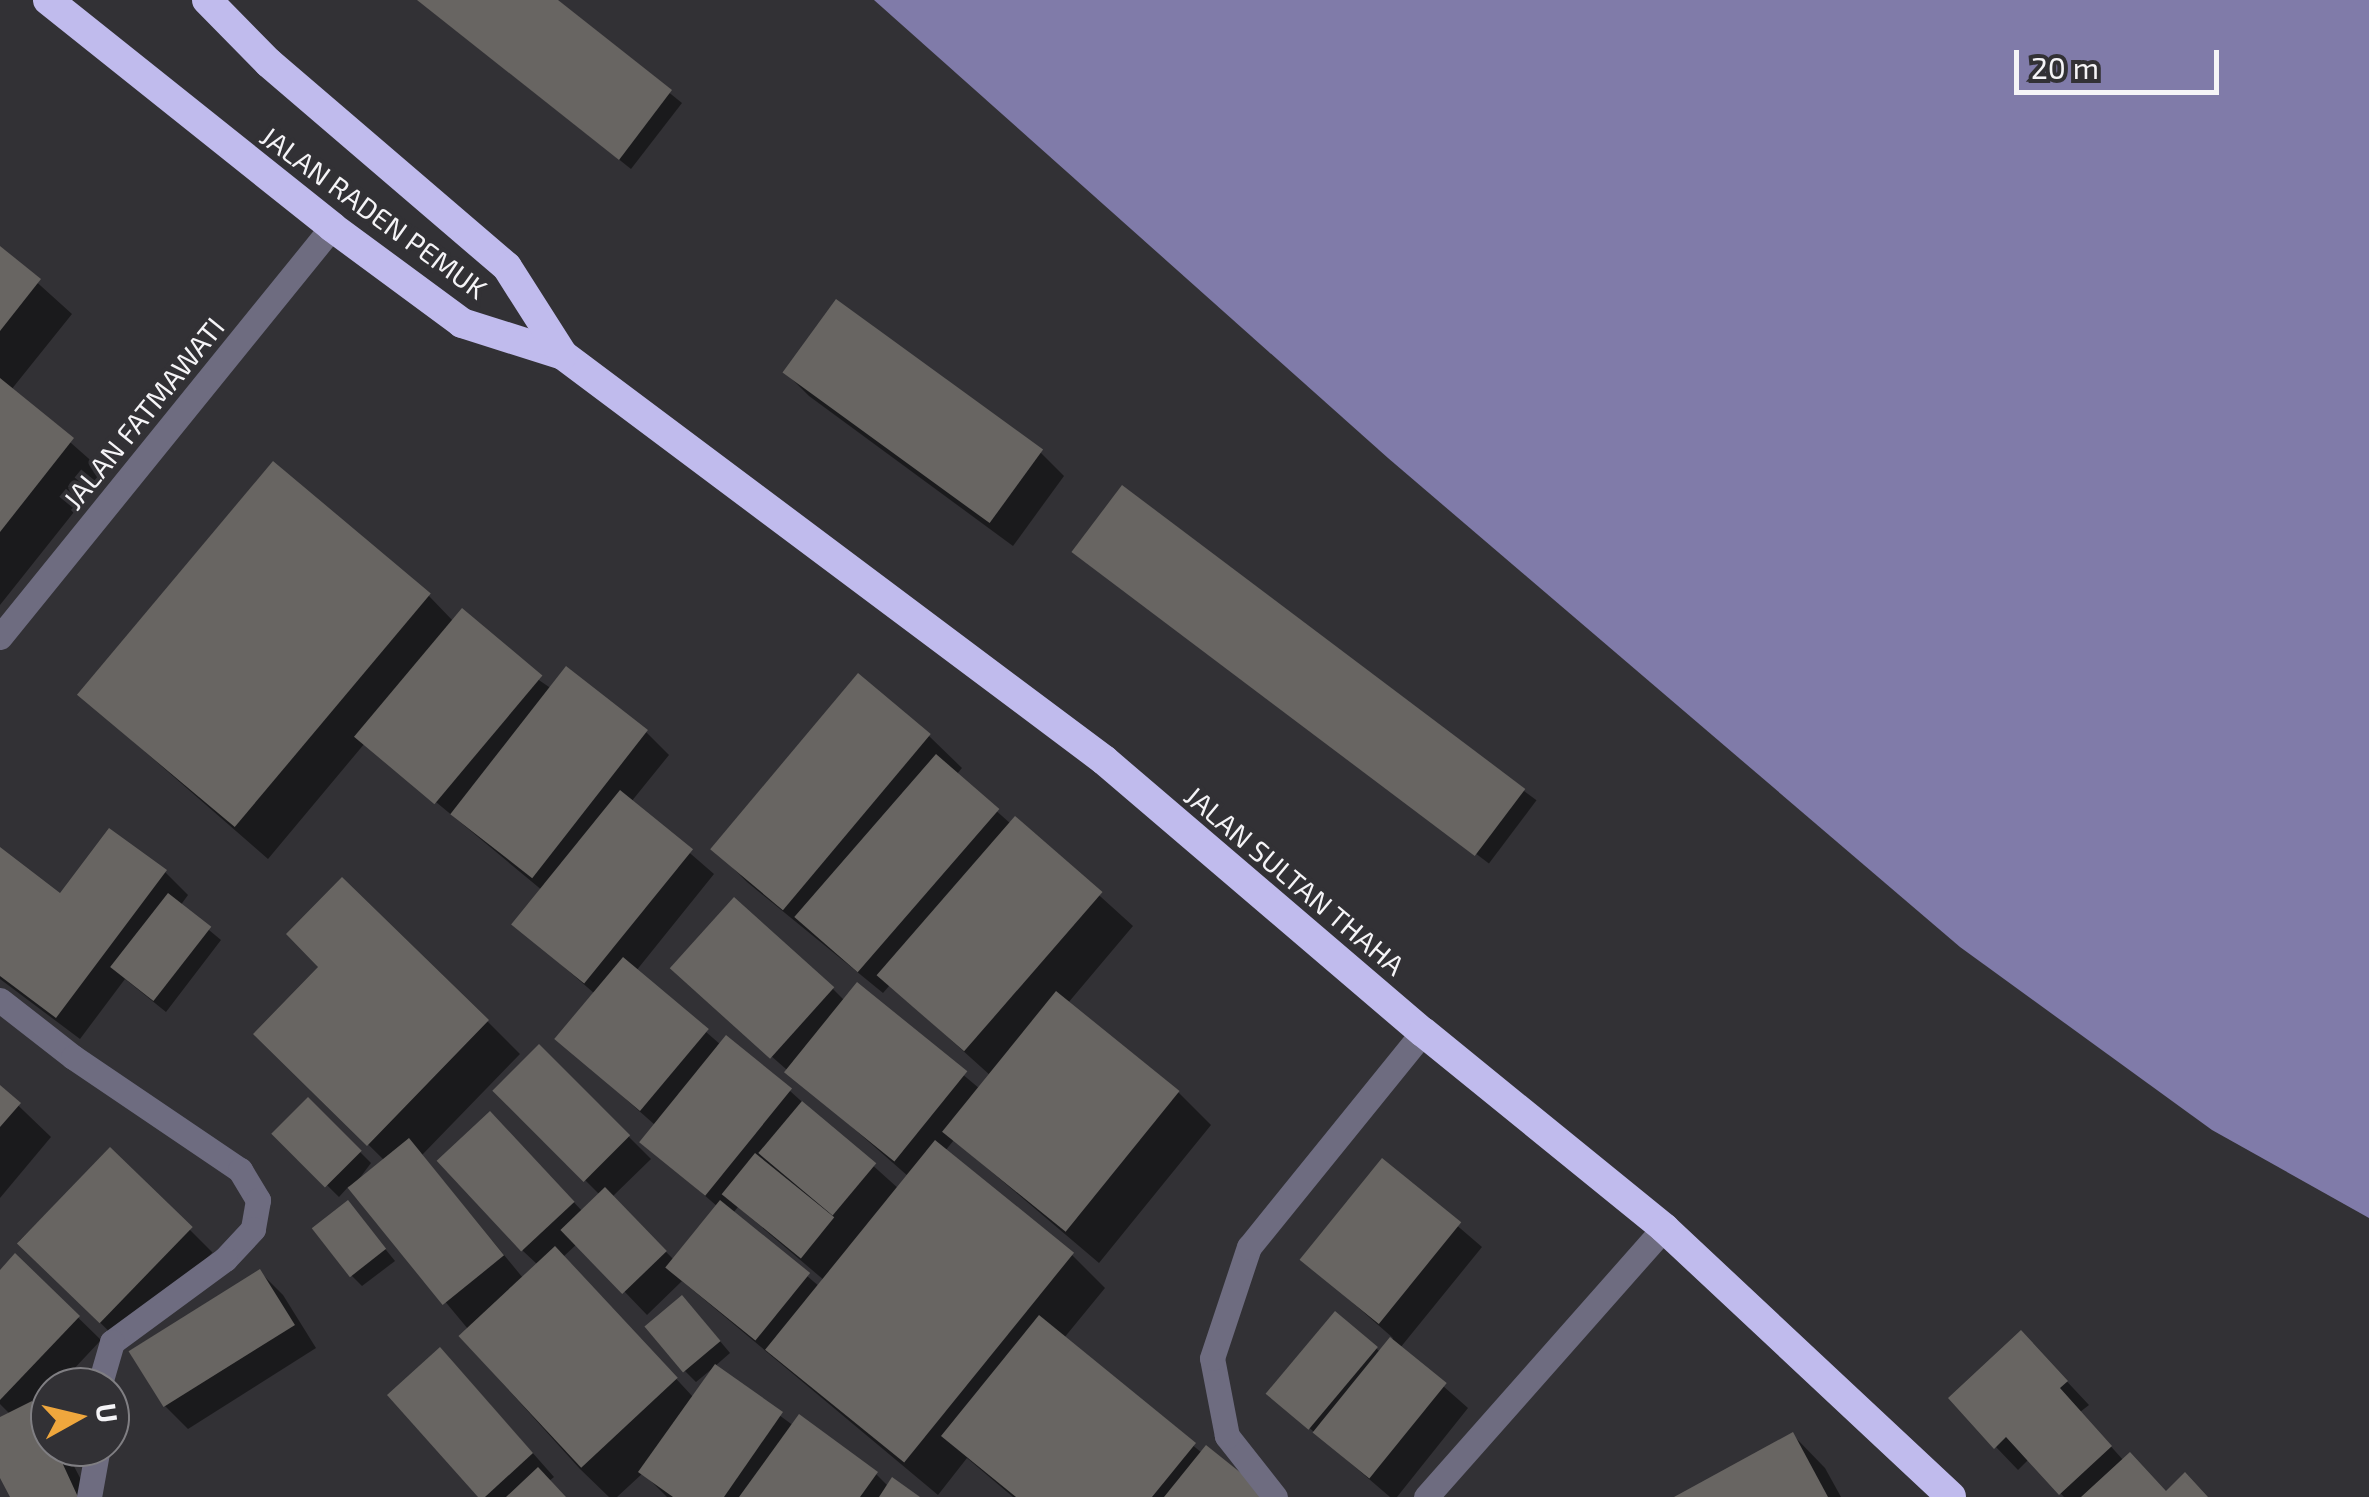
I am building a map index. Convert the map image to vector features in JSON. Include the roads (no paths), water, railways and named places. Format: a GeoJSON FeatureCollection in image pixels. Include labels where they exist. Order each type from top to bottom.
{"type":"FeatureCollection","features":[{"type":"Feature","properties":{"kind":"highway","name":"JALAN RADEN PEMUK"},"geometry":{"type":"LineString","coordinates":[[48,0],[332,227],[462,322],[563,354]]}},
{"type":"Feature","properties":{"kind":"highway","name":"JALAN RADEN PEMUK"},"geometry":{"type":"LineString","coordinates":[[207,0],[268,63],[507,267],[563,354]]}},
{"type":"Feature","properties":{"kind":"highway","name":"JALAN SULTAN THAHA"},"geometry":{"type":"LineString","coordinates":[[563,354],[1104,760],[1423,1032],[1664,1228],[1950,1497]]}},
{"type":"Feature","properties":{"kind":"street","name":"JALAN FATMAWATI"},"geometry":{"type":"LineString","coordinates":[[0,637],[332,227]]}},
{"type":"Feature","properties":{"kind":"street"},"geometry":{"type":"LineString","coordinates":[[0,1000],[73,1058],[240,1170],[258,1200],[252,1229],[225,1258],[112,1342],[105,1367]]}},
{"type":"Feature","properties":{"kind":"street"},"geometry":{"type":"LineString","coordinates":[[1275,1497],[1227,1436],[1212,1358],[1250,1247],[1423,1032]]}},
{"type":"Feature","properties":{"kind":"street"},"geometry":{"type":"LineString","coordinates":[[1426,1497],[1664,1228]]}},
{"type":"Feature","properties":{"kind":"street"},"geometry":{"type":"LineString","coordinates":[[90,1497],[95,1467]]}}]}
